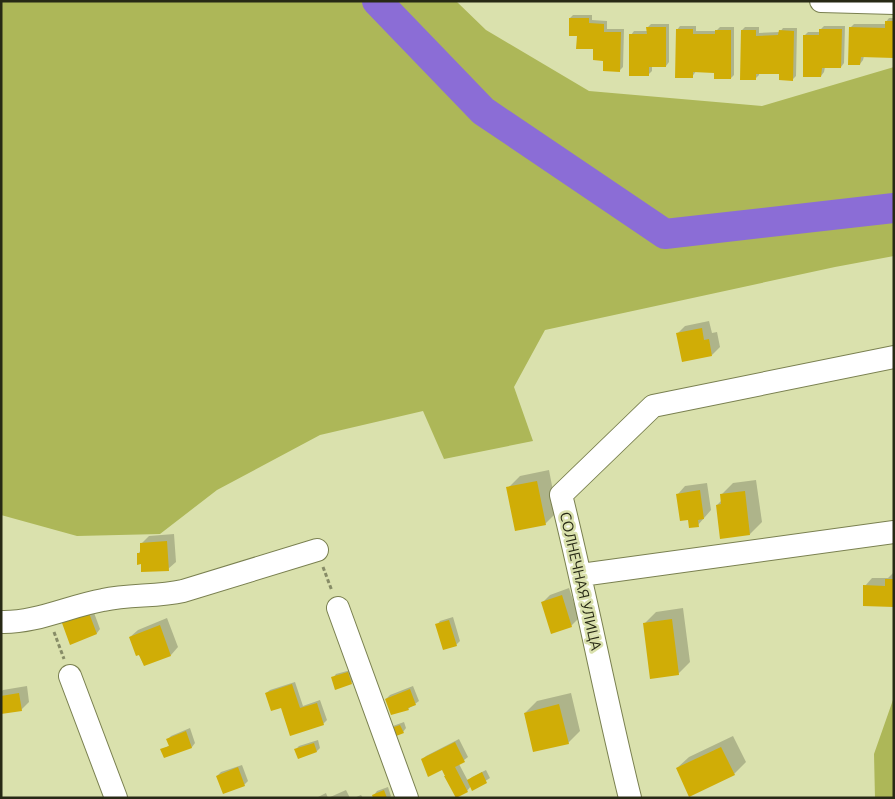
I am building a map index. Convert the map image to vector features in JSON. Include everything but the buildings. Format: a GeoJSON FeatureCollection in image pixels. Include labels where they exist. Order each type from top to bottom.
{"type":"FeatureCollection","features":[{"type":"Feature","properties":{"kind":"street"},"geometry":{"type":"LineString","coordinates":[[821,1],[894,3]]}},
{"type":"Feature","properties":{"kind":"street","name":"СОЛНЕЧНАЯ УЛИЦА"},"geometry":{"type":"LineString","coordinates":[[630,798],[604,687],[581,575],[561,495],[653,406],[894,356]]}},
{"type":"Feature","properties":{"kind":"street"},"geometry":{"type":"LineString","coordinates":[[581,575],[894,532]]}},
{"type":"Feature","properties":{"kind":"street"},"geometry":{"type":"LineString","coordinates":[[2,625],[116,597],[170,594],[183,591],[317,550]]}},
{"type":"Feature","properties":{"kind":"street"},"geometry":{"type":"LineString","coordinates":[[338,608],[407,798]]}},
{"type":"Feature","properties":{"kind":"street"},"geometry":{"type":"LineString","coordinates":[[70,676],[116,798]]}},
{"type":"Feature","properties":{"kind":"path"},"geometry":{"type":"LineString","coordinates":[[317,550],[338,608]]}},
{"type":"Feature","properties":{"kind":"path"},"geometry":{"type":"LineString","coordinates":[[47,614],[70,676]]}},
{"type":"Feature","properties":{"kind":"green space"},"geometry":{"type":"Polygon","coordinates":[[[1,1],[456,1],[486,30],[589,91],[762,106],[894,67],[894,256],[545,330],[514,387],[533,441],[444,459],[423,411],[320,435],[217,490],[160,534],[77,536],[1,515],[1,1]]]}},
{"type":"Feature","properties":{"kind":"green space"},"geometry":{"type":"Polygon","coordinates":[[[894,697],[894,798],[875,798],[874,754],[894,697]]]}},
{"type":"Feature","properties":{"kind":"waterway"},"geometry":{"type":"LineString","coordinates":[[377,1],[483,111],[665,234],[894,208]]}}]}
